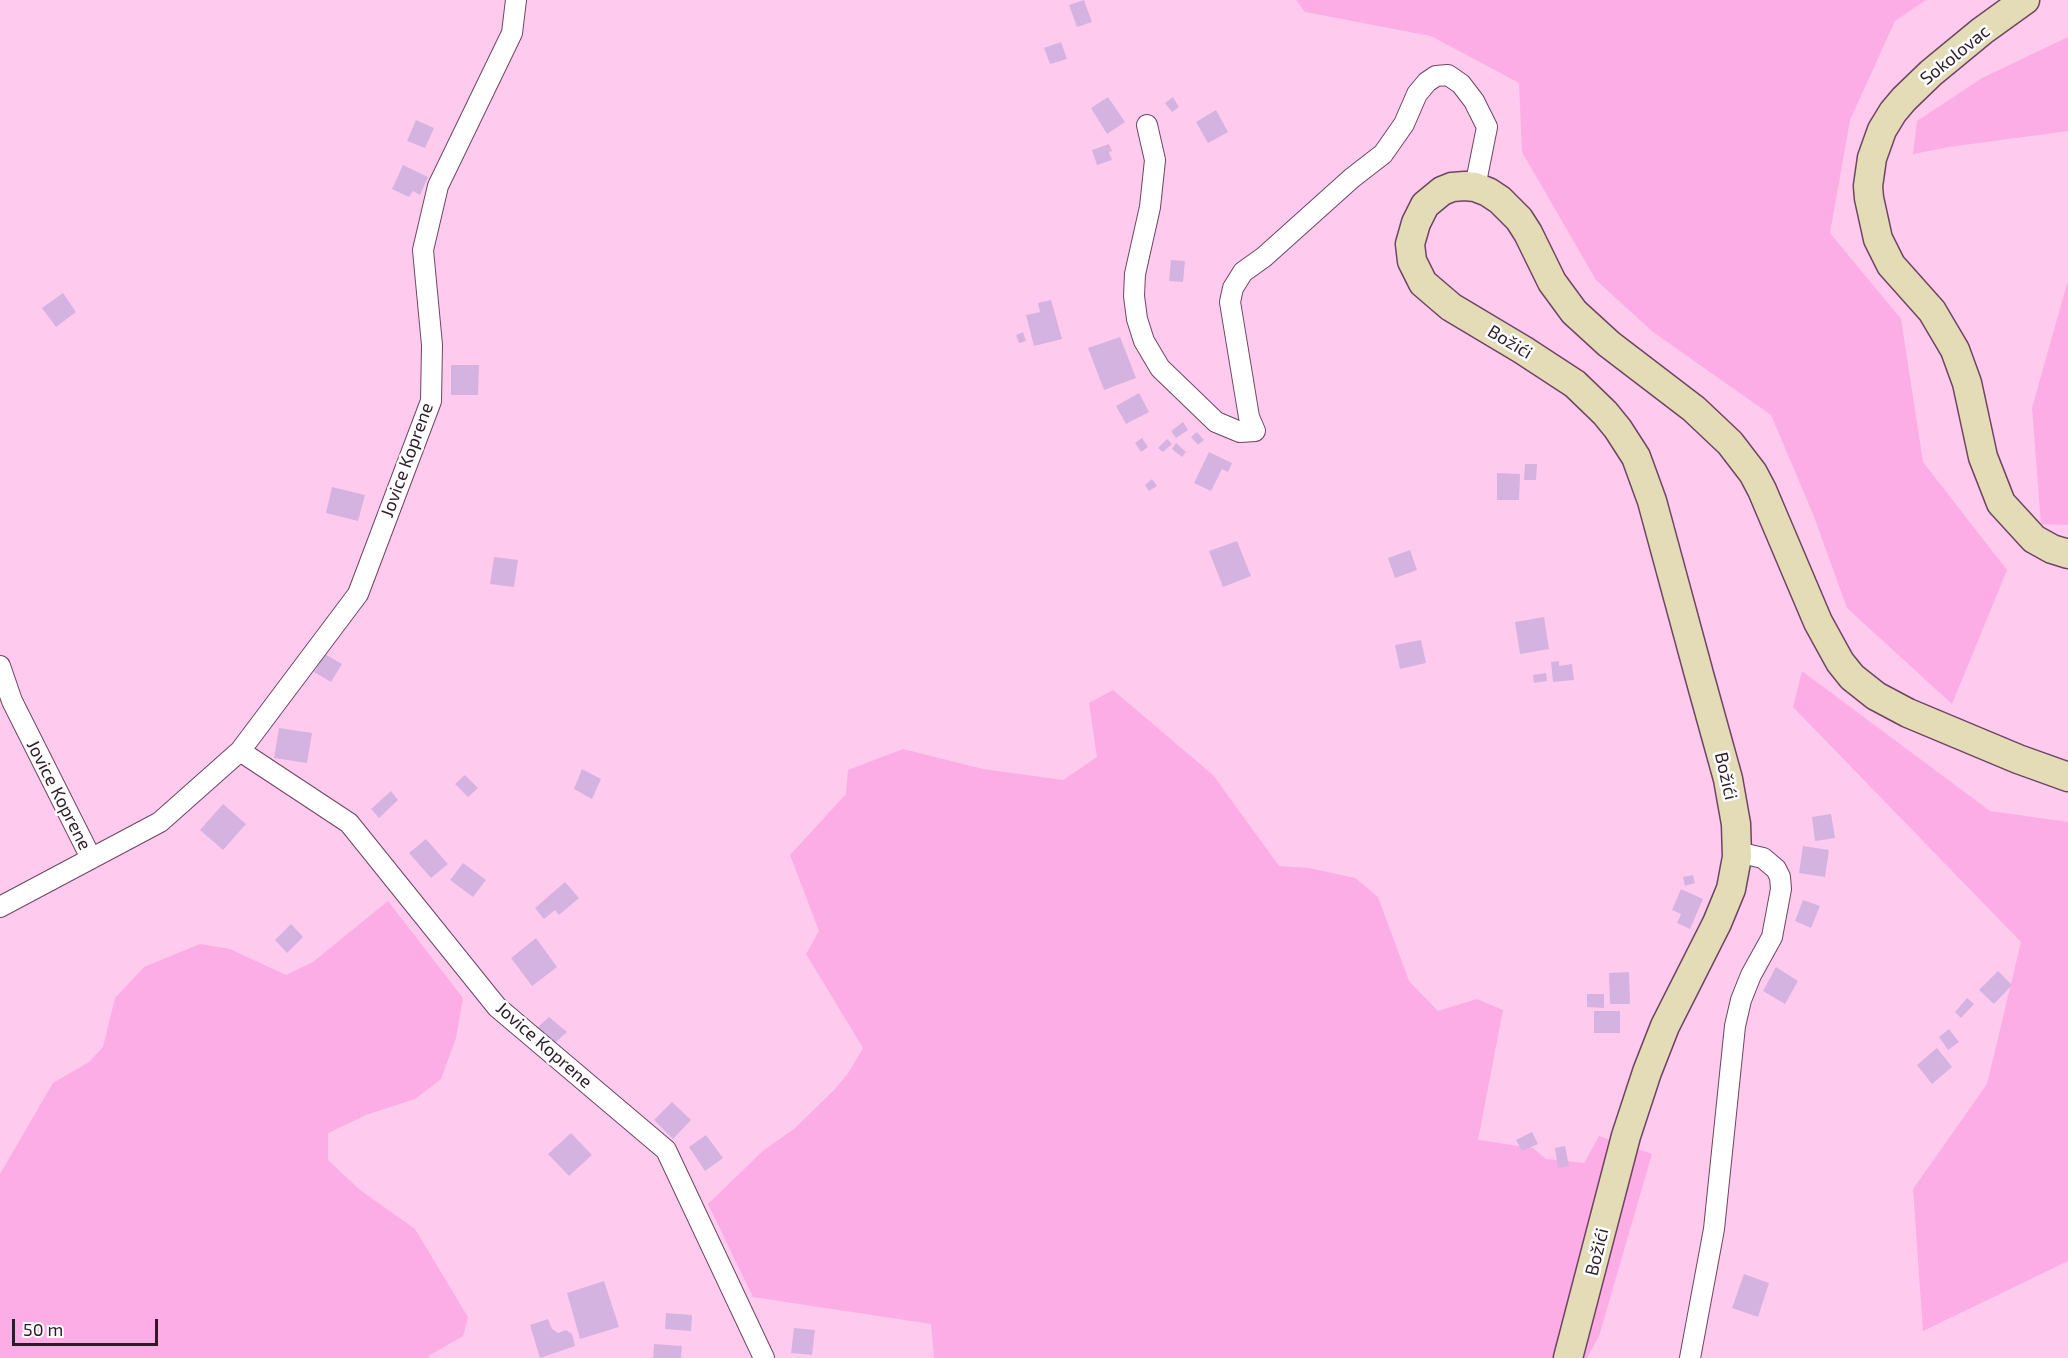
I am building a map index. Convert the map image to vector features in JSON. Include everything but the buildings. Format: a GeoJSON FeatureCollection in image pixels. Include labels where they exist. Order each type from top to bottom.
{"type":"FeatureCollection","features":[{"type":"Feature","properties":{"kind":"main road","name":"Sokolovac"},"geometry":{"type":"LineString","coordinates":[[2025,0],[1956,52],[1904,99],[1888,121],[1876,144],[1868,186],[1878,239],[1891,265],[1932,311],[1955,350],[1967,383],[1983,457],[2001,503],[2034,538],[2052,549],[2068,554]]}},
{"type":"Feature","properties":{"kind":"main road","name":"Božići"},"geometry":{"type":"LineString","coordinates":[[1475,187],[1452,187],[1442,191],[1425,205],[1412,233],[1410,244],[1412,261],[1423,284],[1451,307],[1575,384],[1605,413],[1629,444],[1642,470],[1652,501],[1728,780],[1736,824],[1737,852],[1733,882],[1726,904],[1665,1026],[1638,1098],[1568,1358]]}},
{"type":"Feature","properties":{"kind":"main road"},"geometry":{"type":"LineString","coordinates":[[1475,187],[1500,200],[1519,219],[1528,232],[1552,282],[1574,312],[1609,344],[1694,409],[1743,459],[1762,490],[1818,622],[1840,662],[1852,677],[1876,696],[1908,713],[2018,759],[2068,777]]}},
{"type":"Feature","properties":{"kind":"street","name":"Jovice Koprene"},"geometry":{"type":"LineString","coordinates":[[0,907],[160,822],[240,751],[358,594],[431,401],[432,345],[423,250],[438,186],[512,33],[516,0]]}},
{"type":"Feature","properties":{"kind":"street"},"geometry":{"type":"LineString","coordinates":[[1147,125],[1155,160],[1150,207],[1135,274],[1134,296],[1137,319],[1144,340],[1160,368],[1216,422],[1240,432],[1256,432],[1249,417],[1230,303],[1233,288],[1243,272],[1264,257],[1352,178],[1383,154],[1404,124],[1417,94],[1427,82],[1436,76],[1448,75],[1461,84],[1474,101],[1487,127],[1475,187]]}},
{"type":"Feature","properties":{"kind":"street","name":"Jovice Koprene"},"geometry":{"type":"LineString","coordinates":[[0,666],[12,701],[91,858]]}},
{"type":"Feature","properties":{"kind":"street","name":"Jovice Koprene"},"geometry":{"type":"LineString","coordinates":[[240,751],[349,823],[497,1007],[666,1150],[764,1358]]}},
{"type":"Feature","properties":{"kind":"street"},"geometry":{"type":"LineString","coordinates":[[1690,1358],[1714,1229],[1735,1026],[1740,1000],[1772,937],[1781,890],[1780,877],[1776,869],[1763,858],[1737,852]]}},
{"type":"Feature","properties":{"kind":"shaded area"},"geometry":{"type":"Polygon","coordinates":[[[1296,0],[1926,0],[1895,21],[1850,120],[1830,233],[1901,319],[1923,462],[2007,570],[1952,704],[1847,608],[1813,514],[1771,415],[1653,332],[1596,280],[1522,152],[1519,83],[1431,36],[1305,12],[1296,0]]]}},
{"type":"Feature","properties":{"kind":"shaded area"},"geometry":{"type":"Polygon","coordinates":[[[2068,37],[2068,131],[1913,154],[1917,121],[1982,78],[2068,37]]]}},
{"type":"Feature","properties":{"kind":"shaded area"},"geometry":{"type":"Polygon","coordinates":[[[2068,280],[2068,525],[2041,524],[2032,408],[2068,280]]]}},
{"type":"Feature","properties":{"kind":"shaded area"},"geometry":{"type":"Polygon","coordinates":[[[1802,671],[1990,811],[2068,822],[2068,1261],[1923,1331],[1913,1189],[1987,1084],[2021,942],[1793,707],[1802,671]]]}},
{"type":"Feature","properties":{"kind":"shaded area"},"geometry":{"type":"Polygon","coordinates":[[[1113,690],[1213,775],[1279,866],[1309,868],[1355,878],[1378,897],[1409,981],[1438,1011],[1477,999],[1503,1010],[1478,1140],[1533,1148],[1546,1159],[1584,1163],[1599,1136],[1652,1154],[1599,1336],[1587,1358],[934,1358],[931,1324],[753,1297],[708,1204],[764,1150],[794,1129],[835,1089],[849,1072],[863,1048],[806,954],[819,931],[790,855],[846,794],[848,770],[903,749],[983,769],[1063,780],[1097,757],[1089,703],[1113,690]]]}},
{"type":"Feature","properties":{"kind":"shaded area"},"geometry":{"type":"Polygon","coordinates":[[[388,901],[463,998],[456,1038],[441,1079],[415,1099],[366,1115],[328,1133],[328,1160],[360,1190],[415,1229],[468,1317],[463,1336],[428,1358],[0,1358],[0,1174],[53,1083],[89,1062],[103,1047],[115,998],[144,967],[200,944],[230,949],[286,975],[313,962],[388,901]]]}}]}
